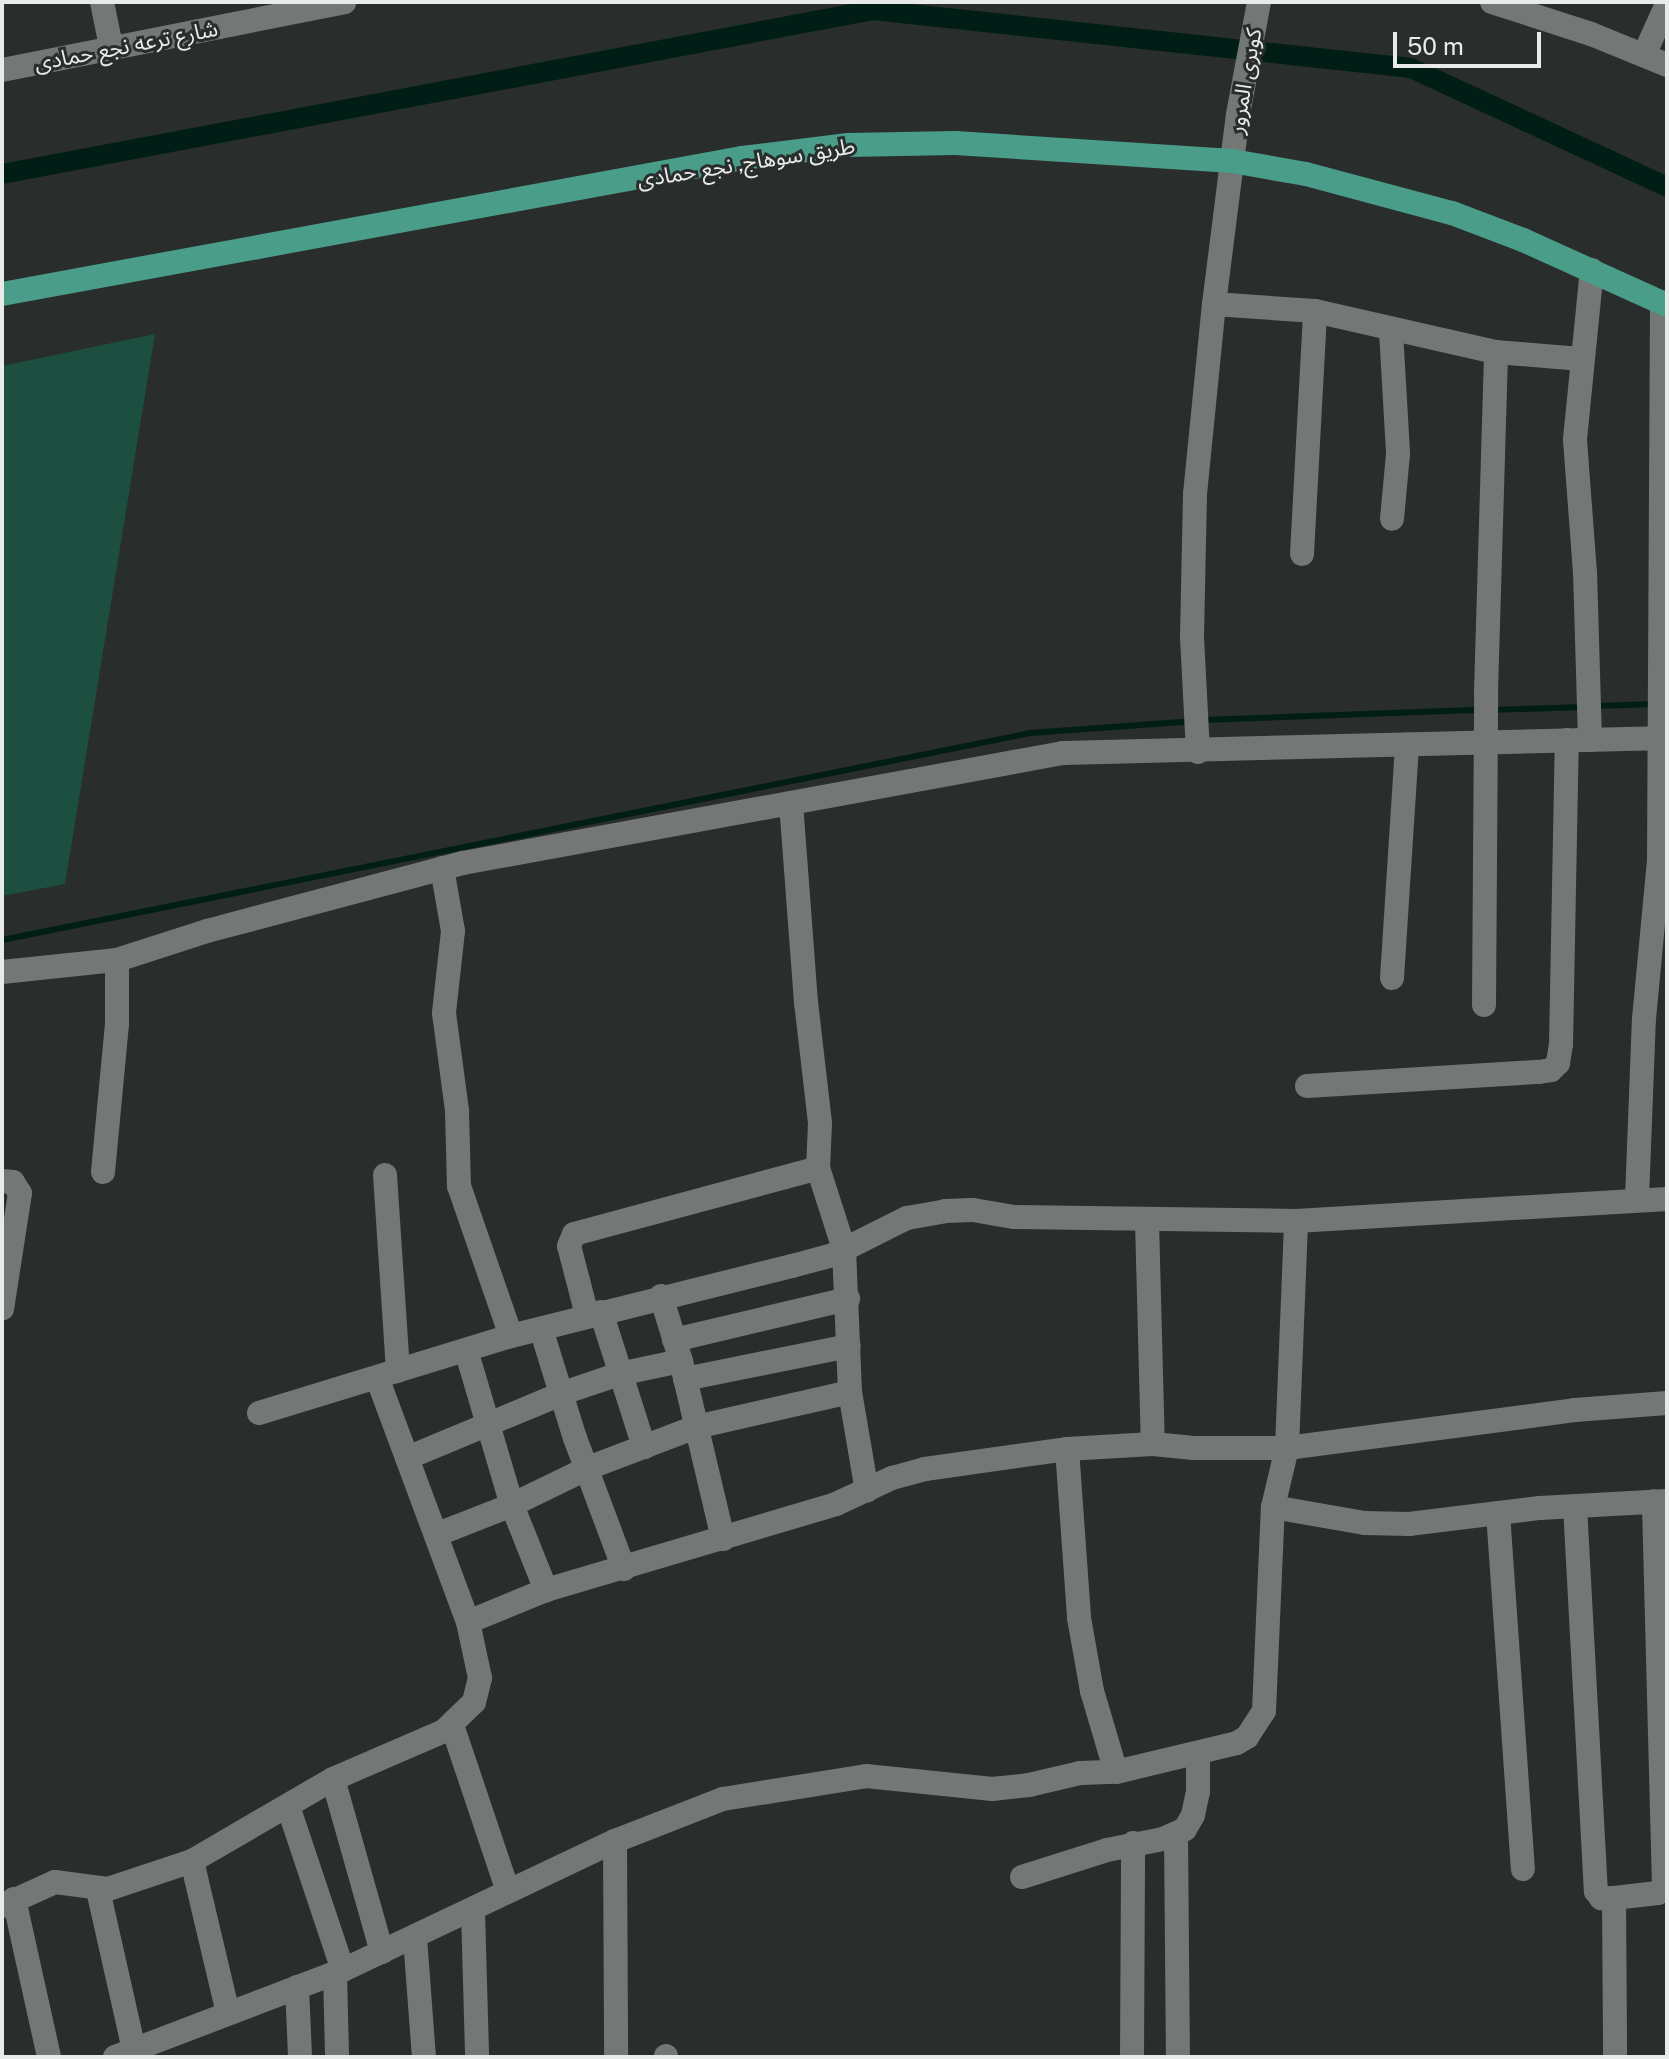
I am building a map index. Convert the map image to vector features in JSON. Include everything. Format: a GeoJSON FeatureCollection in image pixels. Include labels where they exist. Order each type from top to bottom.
{"type":"FeatureCollection","features":[{"type":"Feature","properties":{"kind":"main road","name":"طريق سوهاج, نجع حمادى"},"geometry":{"type":"LineString","coordinates":[[2,294],[795,151],[901,143],[1005,144],[1232,161],[1380,191],[1452,213],[1592,270],[1665,304]]}},
{"type":"Feature","properties":{"kind":"street"},"geometry":{"type":"LineString","coordinates":[[102,2],[112,51]]}},
{"type":"Feature","properties":{"kind":"street","name":"شارع ترعه نجع حمادى"},"geometry":{"type":"LineString","coordinates":[[2,70],[112,51],[241,12],[344,2]]}},
{"type":"Feature","properties":{"kind":"street","name":"كوبرى المرور"},"geometry":{"type":"LineString","coordinates":[[1198,752],[1192,637],[1195,494],[1214,304],[1238,114],[1259,2]]}},
{"type":"Feature","properties":{"kind":"street"},"geometry":{"type":"LineString","coordinates":[[1492,2],[1543,10],[1667,65]]}},
{"type":"Feature","properties":{"kind":"street"},"geometry":{"type":"LineString","coordinates":[[1644,55],[1667,4]]}},
{"type":"Feature","properties":{"kind":"street"},"geometry":{"type":"LineString","coordinates":[[1307,1086],[1539,1072],[1551,1070],[1558,1063],[1585,573],[1575,439],[1592,270]]}},
{"type":"Feature","properties":{"kind":"street"},"geometry":{"type":"LineString","coordinates":[[1214,304],[1315,311],[1391,331],[1496,352],[1581,359]]}},
{"type":"Feature","properties":{"kind":"street"},"geometry":{"type":"LineString","coordinates":[[1637,1199],[1661,923],[1659,859],[1664,739],[1665,304]]}},
{"type":"Feature","properties":{"kind":"street"},"geometry":{"type":"LineString","coordinates":[[1302,554],[1315,311]]}},
{"type":"Feature","properties":{"kind":"street"},"geometry":{"type":"LineString","coordinates":[[1391,331],[1398,454],[1392,519]]}},
{"type":"Feature","properties":{"kind":"street"},"geometry":{"type":"LineString","coordinates":[[1484,1005],[1486,692],[1496,352]]}},
{"type":"Feature","properties":{"kind":"street"},"geometry":{"type":"LineString","coordinates":[[2,972],[117,960],[207,931],[442,868],[539,847],[1063,753],[1664,739]]}},
{"type":"Feature","properties":{"kind":"street"},"geometry":{"type":"LineString","coordinates":[[1392,978],[1407,744]]}},
{"type":"Feature","properties":{"kind":"street"},"geometry":{"type":"LineString","coordinates":[[791,803],[806,1002],[820,1123],[818,1168],[844,1249],[850,1392],[867,1491]]}},
{"type":"Feature","properties":{"kind":"street"},"geometry":{"type":"LineString","coordinates":[[442,868],[453,931],[444,1013],[457,1111],[459,1186],[511,1336]]}},
{"type":"Feature","properties":{"kind":"street"},"geometry":{"type":"LineString","coordinates":[[103,1172],[117,1024],[117,960]]}},
{"type":"Feature","properties":{"kind":"street"},"geometry":{"type":"LineString","coordinates":[[644,1447],[569,1246],[574,1234],[818,1168]]}},
{"type":"Feature","properties":{"kind":"street"},"geometry":{"type":"LineString","coordinates":[[49,2057],[8,1902],[55,1882],[98,1890],[121,1886],[192,1861],[333,1779],[452,1725],[474,1702],[479,1688],[468,1622],[438,1534],[407,1458],[388,1374],[385,1175]]}},
{"type":"Feature","properties":{"kind":"street"},"geometry":{"type":"LineString","coordinates":[[2,1181],[13,1182],[20,1193],[2,1309]]}},
{"type":"Feature","properties":{"kind":"street"},"geometry":{"type":"LineString","coordinates":[[259,1413],[511,1336],[661,1296],[792,1266],[844,1249],[907,1218],[945,1211],[973,1210],[1014,1217],[1147,1221],[1296,1221],[1667,1199]]}},
{"type":"Feature","properties":{"kind":"street"},"geometry":{"type":"LineString","coordinates":[[1147,1221],[1153,1444]]}},
{"type":"Feature","properties":{"kind":"street"},"geometry":{"type":"LineString","coordinates":[[98,1890],[123,2055],[175,2046],[228,2013],[339,1971],[415,1938],[615,1841],[723,1799],[835,1779],[896,1778],[992,1789],[1029,1785],[1080,1773],[1116,1772],[1198,1753],[1247,1737],[1264,1711],[1273,1507],[1287,1448],[1296,1221]]}},
{"type":"Feature","properties":{"kind":"street"},"geometry":{"type":"LineString","coordinates":[[661,1296],[680,1360],[723,1539]]}},
{"type":"Feature","properties":{"kind":"street"},"geometry":{"type":"LineString","coordinates":[[407,1458],[563,1393],[619,1374],[680,1360],[848,1299]]}},
{"type":"Feature","properties":{"kind":"street"},"geometry":{"type":"LineString","coordinates":[[541,1329],[624,1569]]}},
{"type":"Feature","properties":{"kind":"street"},"geometry":{"type":"LineString","coordinates":[[680,1360],[849,1346]]}},
{"type":"Feature","properties":{"kind":"street"},"geometry":{"type":"LineString","coordinates":[[466,1350],[512,1505],[546,1590]]}},
{"type":"Feature","properties":{"kind":"street"},"geometry":{"type":"LineString","coordinates":[[438,1534],[512,1505],[588,1468],[696,1427],[850,1392]]}},
{"type":"Feature","properties":{"kind":"street"},"geometry":{"type":"LineString","coordinates":[[468,1622],[546,1590],[788,1520],[867,1491],[892,1478],[925,1469],[1067,1449],[1153,1444],[1194,1448],[1287,1448],[1575,1410],[1667,1403]]}},
{"type":"Feature","properties":{"kind":"street"},"geometry":{"type":"LineString","coordinates":[[1067,1449],[1079,1618],[1092,1691],[1116,1772]]}},
{"type":"Feature","properties":{"kind":"street"},"geometry":{"type":"LineString","coordinates":[[1273,1507],[1388,1524],[1575,1506],[1660,1501],[1664,1887],[1658,1893],[1601,1898],[1596,1891],[1575,1506]]}},
{"type":"Feature","properties":{"kind":"street"},"geometry":{"type":"LineString","coordinates":[[1498,1513],[1523,1869]]}},
{"type":"Feature","properties":{"kind":"street"},"geometry":{"type":"LineString","coordinates":[[452,1725],[508,1891]]}},
{"type":"Feature","properties":{"kind":"street"},"geometry":{"type":"LineString","coordinates":[[1022,1877],[1185,1829],[1193,1815],[1200,1775],[1198,1753]]}},
{"type":"Feature","properties":{"kind":"street"},"geometry":{"type":"LineString","coordinates":[[333,1779],[382,1952]]}},
{"type":"Feature","properties":{"kind":"street"},"geometry":{"type":"LineString","coordinates":[[288,1806],[339,1971],[337,2057]]}},
{"type":"Feature","properties":{"kind":"street"},"geometry":{"type":"LineString","coordinates":[[1176,1834],[1178,2057]]}},
{"type":"Feature","properties":{"kind":"street"},"geometry":{"type":"LineString","coordinates":[[615,1841],[616,2057]]}},
{"type":"Feature","properties":{"kind":"street"},"geometry":{"type":"LineString","coordinates":[[1132,2057],[1133,1843]]}},
{"type":"Feature","properties":{"kind":"street"},"geometry":{"type":"LineString","coordinates":[[192,1861],[228,2013]]}},
{"type":"Feature","properties":{"kind":"street"},"geometry":{"type":"LineString","coordinates":[[1614,1898],[1615,2057]]}},
{"type":"Feature","properties":{"kind":"street"},"geometry":{"type":"LineString","coordinates":[[473,1910],[477,2057]]}},
{"type":"Feature","properties":{"kind":"street"},"geometry":{"type":"LineString","coordinates":[[415,1938],[424,2057]]}},
{"type":"Feature","properties":{"kind":"street"},"geometry":{"type":"LineString","coordinates":[[297,1987],[300,2057]]}},
{"type":"Feature","properties":{"kind":"green space"},"geometry":{"type":"Polygon","coordinates":[[[155,334],[65,884],[2,896],[2,366],[155,334]]]}},
{"type":"Feature","properties":{"kind":"waterway"},"geometry":{"type":"LineString","coordinates":[[2,174],[873,10],[1411,68],[1667,187]]}},
{"type":"Feature","properties":{"kind":"waterway"},"geometry":{"type":"LineString","coordinates":[[1595,706],[1655,704]]}},
{"type":"Feature","properties":{"kind":"waterway"},"geometry":{"type":"LineString","coordinates":[[1491,710],[1583,707]]}},
{"type":"Feature","properties":{"kind":"waterway"},"geometry":{"type":"LineString","coordinates":[[1203,720],[1480,710]]}},
{"type":"Feature","properties":{"kind":"waterway"},"geometry":{"type":"LineString","coordinates":[[2,940],[1030,733],[1192,721]]}}]}
